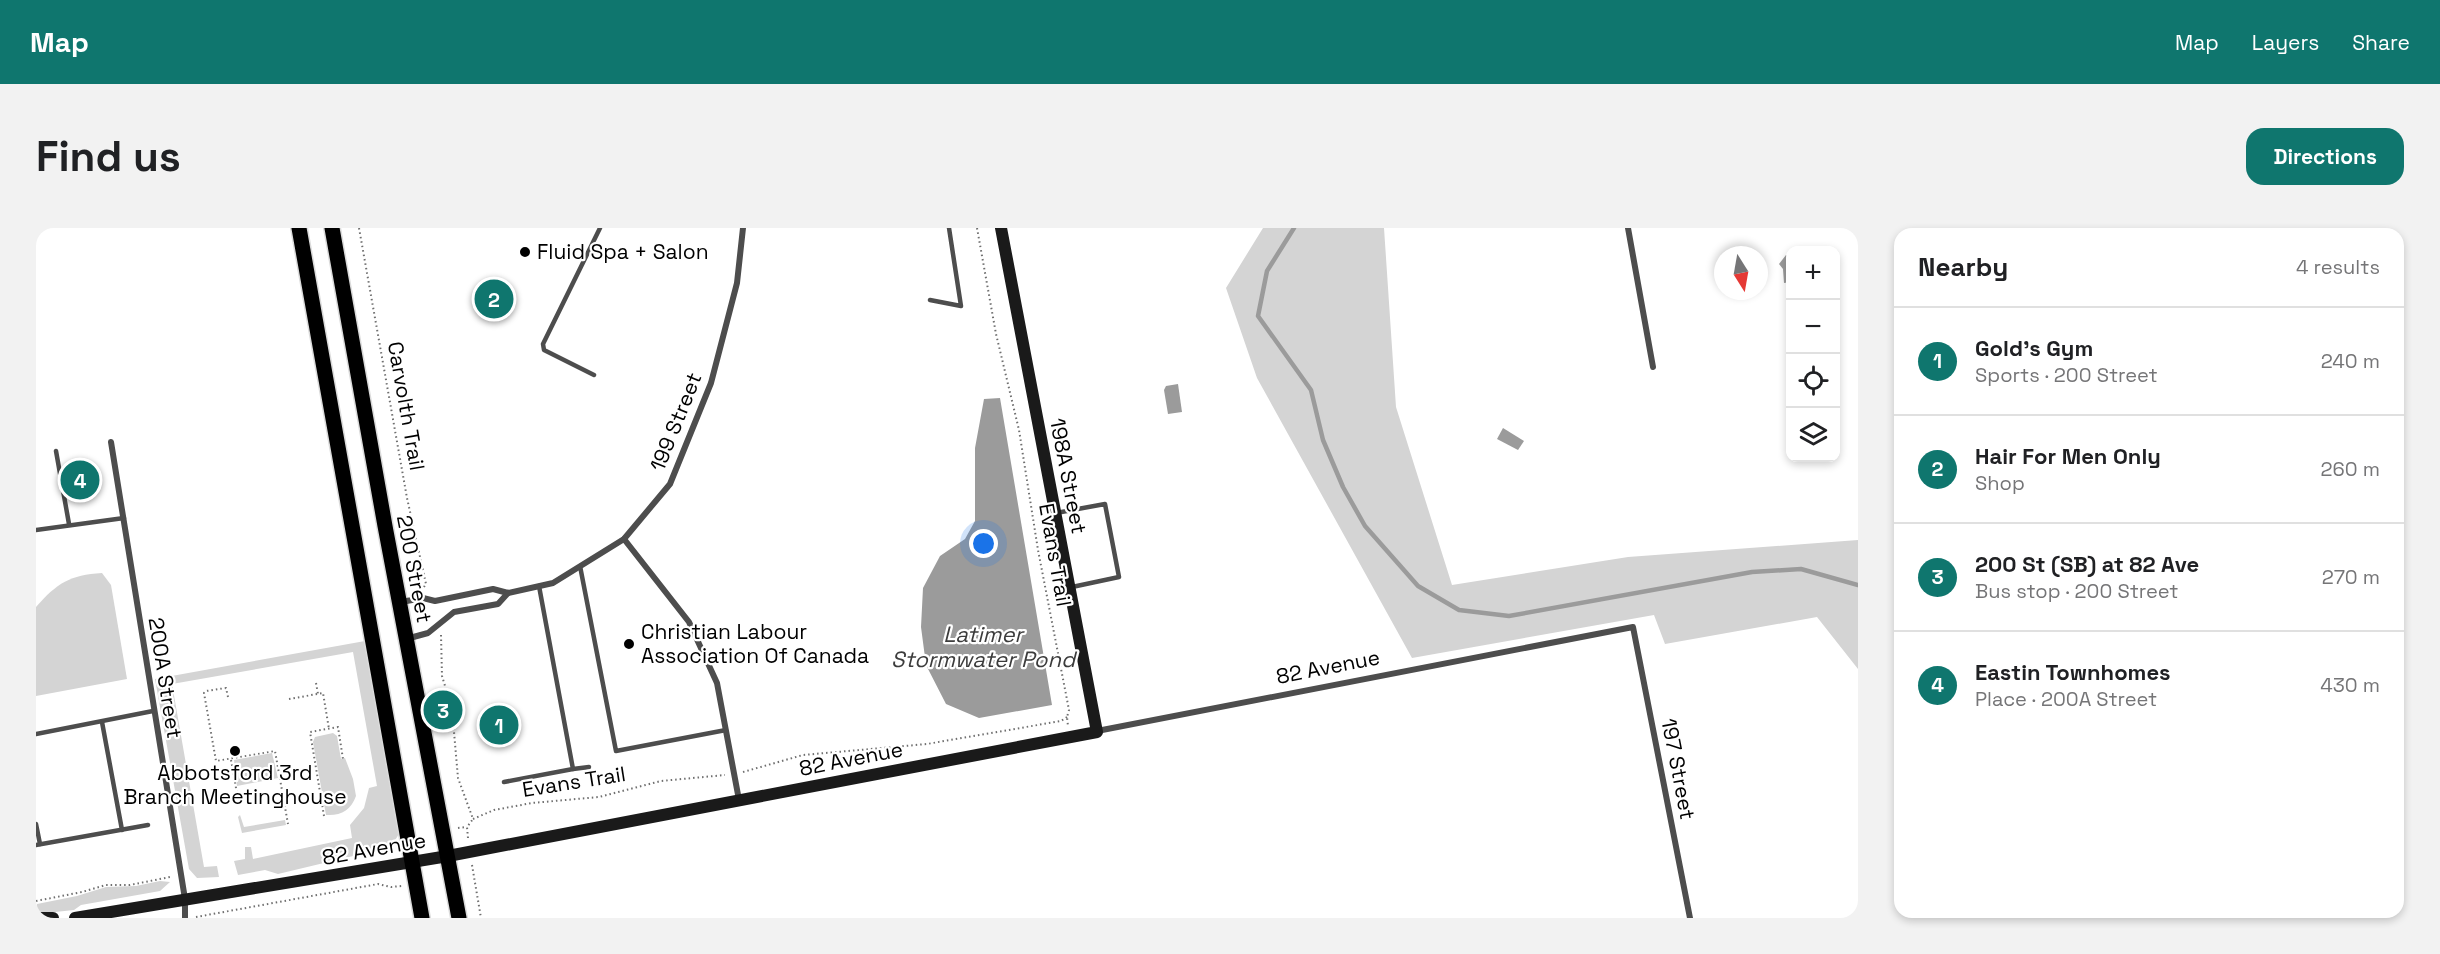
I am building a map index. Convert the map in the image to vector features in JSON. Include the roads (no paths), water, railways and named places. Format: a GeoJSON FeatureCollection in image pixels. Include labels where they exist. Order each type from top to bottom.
{"type":"FeatureCollection","features":[{"type":"Feature","properties":{"kind":"main road"},"geometry":{"type":"LineString","coordinates":[[299,228],[422,918]]}},
{"type":"Feature","properties":{"kind":"main road","name":"200 Street"},"geometry":{"type":"LineString","coordinates":[[332,228],[399,602],[459,918]]}},
{"type":"Feature","properties":{"kind":"street","name":"199 Street"},"geometry":{"type":"LineString","coordinates":[[508,593],[553,583],[624,539],[670,484],[711,383],[736,283],[742,228]]}},
{"type":"Feature","properties":{"kind":"street","name":"198A Street"},"geometry":{"type":"LineString","coordinates":[[1001,228],[1096,732]]}},
{"type":"Feature","properties":{"kind":"street"},"geometry":{"type":"LineString","coordinates":[[1628,228],[1653,367]]}},
{"type":"Feature","properties":{"kind":"street","name":"200A Street"},"geometry":{"type":"LineString","coordinates":[[111,442],[185,899],[184,918]]}},
{"type":"Feature","properties":{"kind":"street"},"geometry":{"type":"LineString","coordinates":[[624,539],[689,622],[717,683],[739,800]]}},
{"type":"Feature","properties":{"kind":"street"},"geometry":{"type":"LineString","coordinates":[[399,602],[423,598],[435,601],[493,589],[508,593],[498,604],[454,612],[435,625],[428,633],[406,639]]}},
{"type":"Feature","properties":{"kind":"street","name":"82 Avenue"},"geometry":{"type":"LineString","coordinates":[[75,918],[448,856],[1633,627]]}},
{"type":"Feature","properties":{"kind":"street","name":"197 Street"},"geometry":{"type":"LineString","coordinates":[[1633,627],[1690,918]]}},
{"type":"Feature","properties":{"kind":"street"},"geometry":{"type":"LineString","coordinates":[[36,918],[54,918]]}},
{"type":"Feature","properties":{"kind":"lane"},"geometry":{"type":"LineString","coordinates":[[594,375],[544,350],[543,344],[544,337],[600,228]]}},
{"type":"Feature","properties":{"kind":"lane"},"geometry":{"type":"LineString","coordinates":[[930,300],[961,306],[949,228]]}},
{"type":"Feature","properties":{"kind":"lane"},"geometry":{"type":"LineString","coordinates":[[56,451],[69,524]]}},
{"type":"Feature","properties":{"kind":"lane"},"geometry":{"type":"LineString","coordinates":[[1055,513],[1105,504],[1119,577],[1069,588]]}},
{"type":"Feature","properties":{"kind":"lane"},"geometry":{"type":"LineString","coordinates":[[36,530],[124,518]]}},
{"type":"Feature","properties":{"kind":"lane"},"geometry":{"type":"LineString","coordinates":[[580,567],[616,751],[726,730]]}},
{"type":"Feature","properties":{"kind":"lane"},"geometry":{"type":"LineString","coordinates":[[539,586],[573,769]]}},
{"type":"Feature","properties":{"kind":"lane"},"geometry":{"type":"LineString","coordinates":[[36,734],[153,711]]}},
{"type":"Feature","properties":{"kind":"lane"},"geometry":{"type":"LineString","coordinates":[[102,722],[122,830]]}},
{"type":"Feature","properties":{"kind":"lane"},"geometry":{"type":"LineString","coordinates":[[504,782],[589,766]]}},
{"type":"Feature","properties":{"kind":"lane"},"geometry":{"type":"LineString","coordinates":[[36,824],[38,845],[148,825]]}},
{"type":"Feature","properties":{"kind":"water"},"geometry":{"type":"Polygon","coordinates":[[[1786,255],[1786,283],[1784,283],[1783,269],[1779,264],[1786,255]]]}},
{"type":"Feature","properties":{"kind":"water"},"geometry":{"type":"Polygon","coordinates":[[[1178,384],[1182,412],[1168,414],[1164,390],[1166,386],[1178,384]]]}},
{"type":"Feature","properties":{"kind":"water","name":"Latimer Stormwater Pond"},"geometry":{"type":"Polygon","coordinates":[[[1000,398],[1052,705],[979,718],[946,704],[926,665],[921,627],[923,588],[940,556],[965,539],[975,521],[975,448],[984,399],[1000,398]]]}},
{"type":"Feature","properties":{"kind":"water"},"geometry":{"type":"Polygon","coordinates":[[[1503,428],[1524,441],[1518,450],[1497,439],[1503,428]]]}},
{"type":"Feature","properties":{"kind":"waterway"},"geometry":{"type":"LineString","coordinates":[[1294,228],[1267,271],[1258,316],[1311,390],[1323,440],[1343,487],[1365,526],[1418,586],[1459,610],[1509,616],[1752,572],[1801,569],[1858,585]]}},
{"type":"Feature","properties":{"kind":"place","name":"Fluid Spa + Salon"},"geometry":{"type":"Point","coordinates":[525,252]}},
{"type":"Feature","properties":{"kind":"place","name":"Hair For Men Only"},"geometry":{"type":"Point","coordinates":[494,299]}},
{"type":"Feature","properties":{"kind":"place","name":"Eastin Townhomes"},"geometry":{"type":"Point","coordinates":[80,480]}},
{"type":"Feature","properties":{"kind":"place","name":"Christian Labour Association Of Canada"},"geometry":{"type":"Point","coordinates":[629,644]}},
{"type":"Feature","properties":{"kind":"place","name":"200 St (SB) at 82 Ave"},"geometry":{"type":"Point","coordinates":[443,710]}},
{"type":"Feature","properties":{"kind":"place","name":"Gold's Gym"},"geometry":{"type":"Point","coordinates":[499,725]}},
{"type":"Feature","properties":{"kind":"place","name":"Abbotsford 3rd Branch Meetinghouse"},"geometry":{"type":"Point","coordinates":[235,751]}}]}
